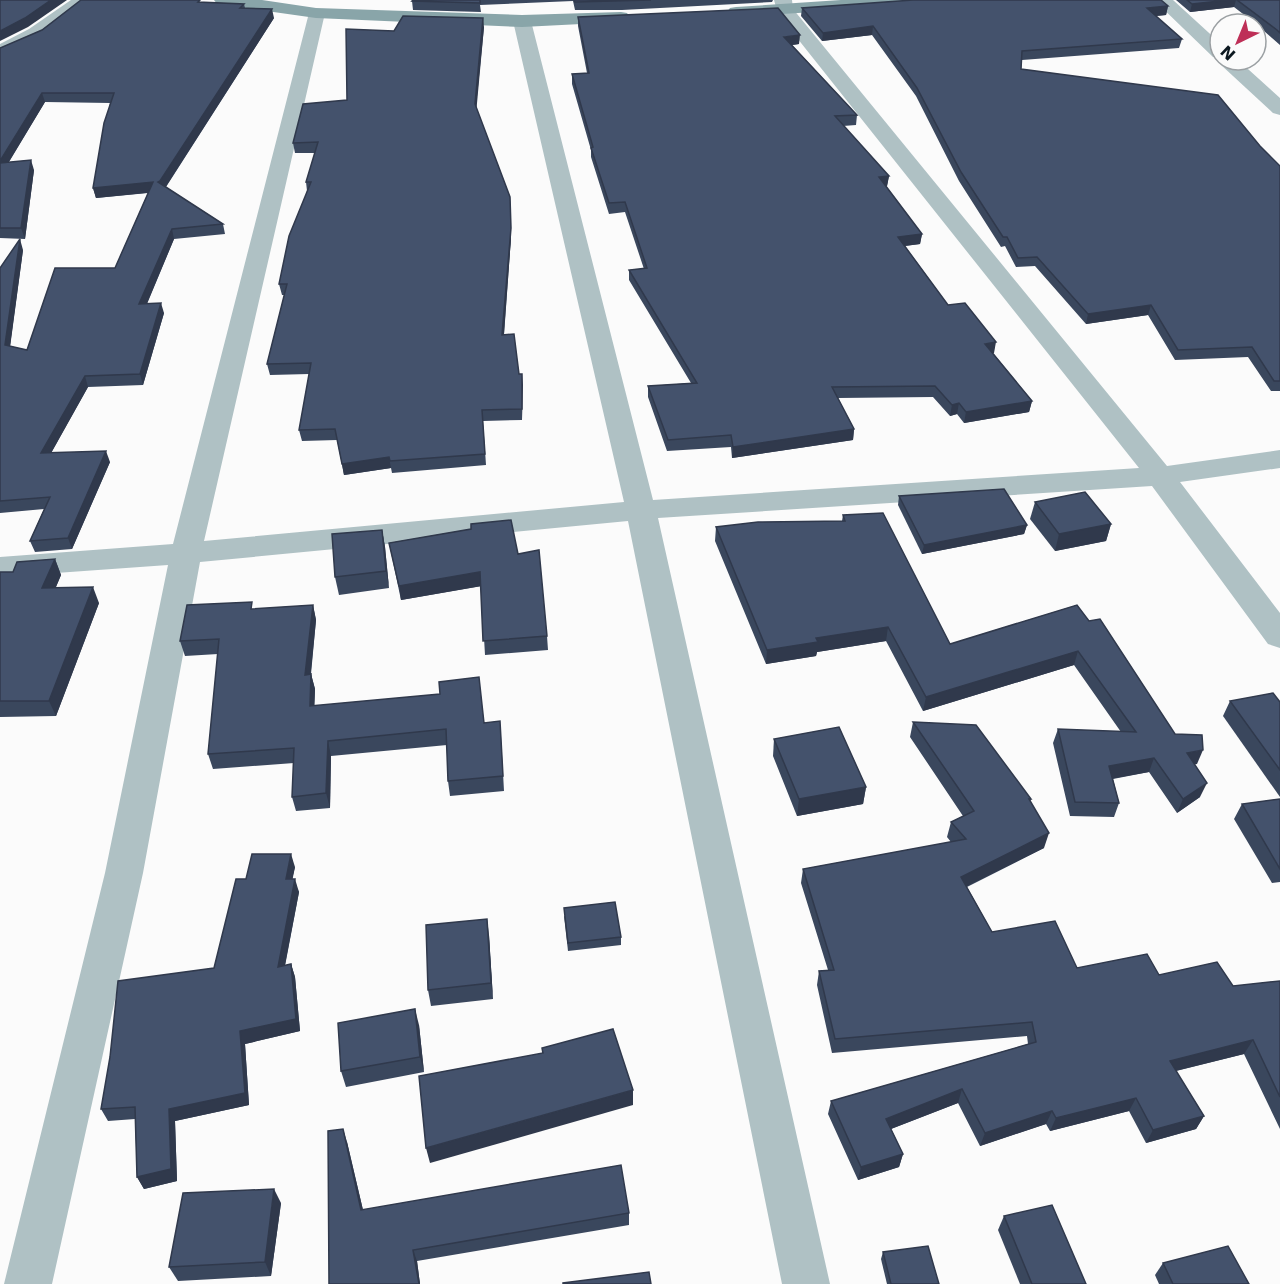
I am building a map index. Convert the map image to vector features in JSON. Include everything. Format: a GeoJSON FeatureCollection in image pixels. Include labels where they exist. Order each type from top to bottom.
{"type":"FeatureCollection","features":[{"type":"Feature","properties":{"kind":"main road"},"geometry":{"type":"LineString","coordinates":[[223,0],[316,13],[522,21],[641,16]]}},
{"type":"Feature","properties":{"kind":"main road"},"geometry":{"type":"LineString","coordinates":[[712,13],[784,5],[926,0]]}},
{"type":"Feature","properties":{"kind":"street"},"geometry":{"type":"LineString","coordinates":[[0,51],[36,33],[83,0]]}},
{"type":"Feature","properties":{"kind":"street"},"geometry":{"type":"LineString","coordinates":[[1163,0],[1208,42]]}},
{"type":"Feature","properties":{"kind":"street"},"geometry":{"type":"LineString","coordinates":[[784,5],[1160,476],[1280,636]]}},
{"type":"Feature","properties":{"kind":"street"},"geometry":{"type":"LineString","coordinates":[[28,1284],[124,873],[186,553],[316,13]]}},
{"type":"Feature","properties":{"kind":"street"},"geometry":{"type":"LineString","coordinates":[[522,21],[641,510],[806,1284]]}},
{"type":"Feature","properties":{"kind":"street"},"geometry":{"type":"LineString","coordinates":[[1240,72],[1280,109]]}},
{"type":"Feature","properties":{"kind":"street"},"geometry":{"type":"LineString","coordinates":[[0,567],[186,553],[641,510],[1160,476],[1280,459]]}},
{"type":"Feature","properties":{"kind":"building"},"geometry":{"type":"Polygon","coordinates":[[[0,0],[51,0],[25,18],[0,31],[0,0]]]}},
{"type":"Feature","properties":{"kind":"building"},"geometry":{"type":"Polygon","coordinates":[[[81,0],[200,0],[198,2],[244,4],[240,8],[272,9],[158,182],[223,224],[172,229],[139,304],[161,303],[140,374],[85,376],[41,453],[106,451],[68,538],[30,541],[50,497],[0,501],[0,268],[20,239],[5,345],[27,350],[55,268],[115,268],[153,182],[93,188],[104,123],[114,93],[42,93],[0,161],[0,48],[42,30],[81,0]]]}},
{"type":"Feature","properties":{"kind":"building"},"geometry":{"type":"Polygon","coordinates":[[[480,0],[480,3],[412,1],[480,0]]]}},
{"type":"Feature","properties":{"kind":"building"},"geometry":{"type":"Polygon","coordinates":[[[574,0],[651,0],[575,2],[574,0]]]}},
{"type":"Feature","properties":{"kind":"building"},"geometry":{"type":"Polygon","coordinates":[[[913,0],[1161,0],[1168,6],[1147,8],[1182,39],[1022,51],[1021,69],[1218,95],[1260,146],[1280,166],[1280,381],[1274,381],[1252,347],[1178,350],[1151,305],[1088,314],[1037,257],[1018,258],[1007,237],[1003,237],[961,172],[917,88],[873,26],[823,33],[802,8],[913,0]]]}},
{"type":"Feature","properties":{"kind":"building"},"geometry":{"type":"Polygon","coordinates":[[[1187,0],[1229,0],[1192,4],[1187,0]]]}},
{"type":"Feature","properties":{"kind":"building"},"geometry":{"type":"Polygon","coordinates":[[[1237,0],[1280,0],[1280,33],[1268,23],[1268,12],[1253,12],[1237,0]]]}},
{"type":"Feature","properties":{"kind":"building"},"geometry":{"type":"Polygon","coordinates":[[[778,8],[800,35],[784,37],[857,115],[835,116],[889,176],[879,177],[922,234],[898,237],[948,305],[965,303],[996,342],[985,344],[1032,401],[966,412],[959,403],[952,405],[935,386],[832,387],[854,429],[733,447],[731,435],[668,440],[648,386],[697,383],[629,270],[647,268],[625,202],[609,203],[591,148],[593,147],[572,74],[589,73],[578,17],[778,8]]]}},
{"type":"Feature","properties":{"kind":"building"},"geometry":{"type":"Polygon","coordinates":[[[403,16],[483,18],[475,104],[510,197],[511,228],[502,335],[514,334],[519,374],[522,374],[522,409],[482,410],[485,454],[390,461],[389,457],[342,464],[335,429],[299,430],[311,363],[267,364],[287,284],[279,284],[289,236],[311,182],[306,182],[318,142],[293,143],[303,104],[347,100],[346,29],[394,31],[403,16]]]}},
{"type":"Feature","properties":{"kind":"building"},"geometry":{"type":"Polygon","coordinates":[[[31,160],[21,228],[0,228],[0,163],[31,160]]]}},
{"type":"Feature","properties":{"kind":"building"},"geometry":{"type":"Polygon","coordinates":[[[1004,489],[1027,525],[924,545],[899,496],[1004,489]]]}},
{"type":"Feature","properties":{"kind":"building"},"geometry":{"type":"Polygon","coordinates":[[[1085,492],[1111,524],[1059,534],[1035,502],[1085,492]]]}},
{"type":"Feature","properties":{"kind":"building"},"geometry":{"type":"Polygon","coordinates":[[[883,513],[950,644],[1077,605],[1089,621],[1100,619],[1175,734],[1202,735],[1203,750],[1187,753],[1207,783],[1183,799],[1154,758],[1109,766],[1119,803],[1075,802],[1058,729],[1136,732],[1078,651],[926,697],[888,627],[816,638],[818,642],[767,650],[716,527],[758,522],[845,521],[843,515],[883,513]]]}},
{"type":"Feature","properties":{"kind":"building"},"geometry":{"type":"Polygon","coordinates":[[[511,520],[518,554],[539,550],[547,636],[483,641],[480,572],[399,586],[389,543],[471,529],[471,524],[511,520]]]}},
{"type":"Feature","properties":{"kind":"building"},"geometry":{"type":"Polygon","coordinates":[[[382,530],[386,571],[335,577],[332,534],[382,530]]]}},
{"type":"Feature","properties":{"kind":"building"},"geometry":{"type":"Polygon","coordinates":[[[55,559],[42,588],[93,587],[49,701],[0,701],[0,572],[13,572],[17,562],[55,559]]]}},
{"type":"Feature","properties":{"kind":"building"},"geometry":{"type":"Polygon","coordinates":[[[252,602],[251,609],[313,605],[305,675],[311,674],[310,706],[440,694],[439,682],[479,677],[484,723],[500,721],[503,776],[448,781],[446,729],[328,741],[326,793],[292,797],[294,748],[208,754],[219,639],[180,641],[187,605],[252,602]]]}},
{"type":"Feature","properties":{"kind":"building"},"geometry":{"type":"Polygon","coordinates":[[[1273,693],[1280,702],[1280,770],[1230,701],[1273,693]]]}},
{"type":"Feature","properties":{"kind":"building"},"geometry":{"type":"Polygon","coordinates":[[[913,722],[976,725],[1031,799],[1029,799],[1049,833],[961,877],[992,932],[1055,921],[1077,968],[1147,954],[1159,975],[1217,962],[1233,986],[1280,981],[1280,1097],[1253,1040],[1170,1061],[1204,1116],[1153,1130],[1136,1098],[1056,1118],[1052,1111],[985,1133],[962,1089],[886,1119],[903,1154],[861,1167],[831,1101],[1036,1042],[1032,1022],[835,1039],[819,971],[834,970],[803,869],[966,839],[951,822],[974,811],[913,722]]]}},
{"type":"Feature","properties":{"kind":"building"},"geometry":{"type":"Polygon","coordinates":[[[839,727],[866,787],[799,799],[774,739],[839,727]]]}},
{"type":"Feature","properties":{"kind":"building"},"geometry":{"type":"Polygon","coordinates":[[[1280,799],[1280,869],[1242,804],[1280,799]]]}},
{"type":"Feature","properties":{"kind":"building"},"geometry":{"type":"Polygon","coordinates":[[[252,854],[291,854],[286,879],[295,879],[278,967],[291,964],[296,1019],[240,1031],[245,1093],[169,1109],[171,1169],[137,1177],[135,1107],[101,1109],[110,1057],[118,981],[214,968],[236,879],[246,879],[252,854]]]}},
{"type":"Feature","properties":{"kind":"building"},"geometry":{"type":"Polygon","coordinates":[[[615,902],[621,937],[568,943],[564,908],[615,902]]]}},
{"type":"Feature","properties":{"kind":"building"},"geometry":{"type":"Polygon","coordinates":[[[487,919],[491,983],[428,990],[426,925],[487,919]]]}},
{"type":"Feature","properties":{"kind":"building"},"geometry":{"type":"Polygon","coordinates":[[[415,1009],[420,1057],[341,1071],[338,1023],[415,1009]]]}},
{"type":"Feature","properties":{"kind":"building"},"geometry":{"type":"Polygon","coordinates":[[[613,1029],[633,1090],[426,1148],[419,1076],[543,1053],[542,1048],[613,1029]]]}},
{"type":"Feature","properties":{"kind":"building"},"geometry":{"type":"Polygon","coordinates":[[[343,1129],[361,1210],[621,1165],[629,1213],[413,1250],[419,1284],[329,1284],[328,1131],[343,1129]]]}},
{"type":"Feature","properties":{"kind":"building"},"geometry":{"type":"Polygon","coordinates":[[[274,1189],[265,1262],[169,1267],[183,1193],[274,1189]]]}},
{"type":"Feature","properties":{"kind":"building"},"geometry":{"type":"Polygon","coordinates":[[[1052,1205],[1086,1284],[1032,1284],[1004,1216],[1052,1205]]]}},
{"type":"Feature","properties":{"kind":"building"},"geometry":{"type":"Polygon","coordinates":[[[928,1246],[939,1284],[891,1284],[883,1252],[928,1246]]]}},
{"type":"Feature","properties":{"kind":"building"},"geometry":{"type":"Polygon","coordinates":[[[1228,1246],[1249,1284],[1173,1284],[1163,1263],[1228,1246]]]}},
{"type":"Feature","properties":{"kind":"building"},"geometry":{"type":"Polygon","coordinates":[[[649,1272],[651,1284],[563,1284],[563,1283],[649,1272]]]}}]}
